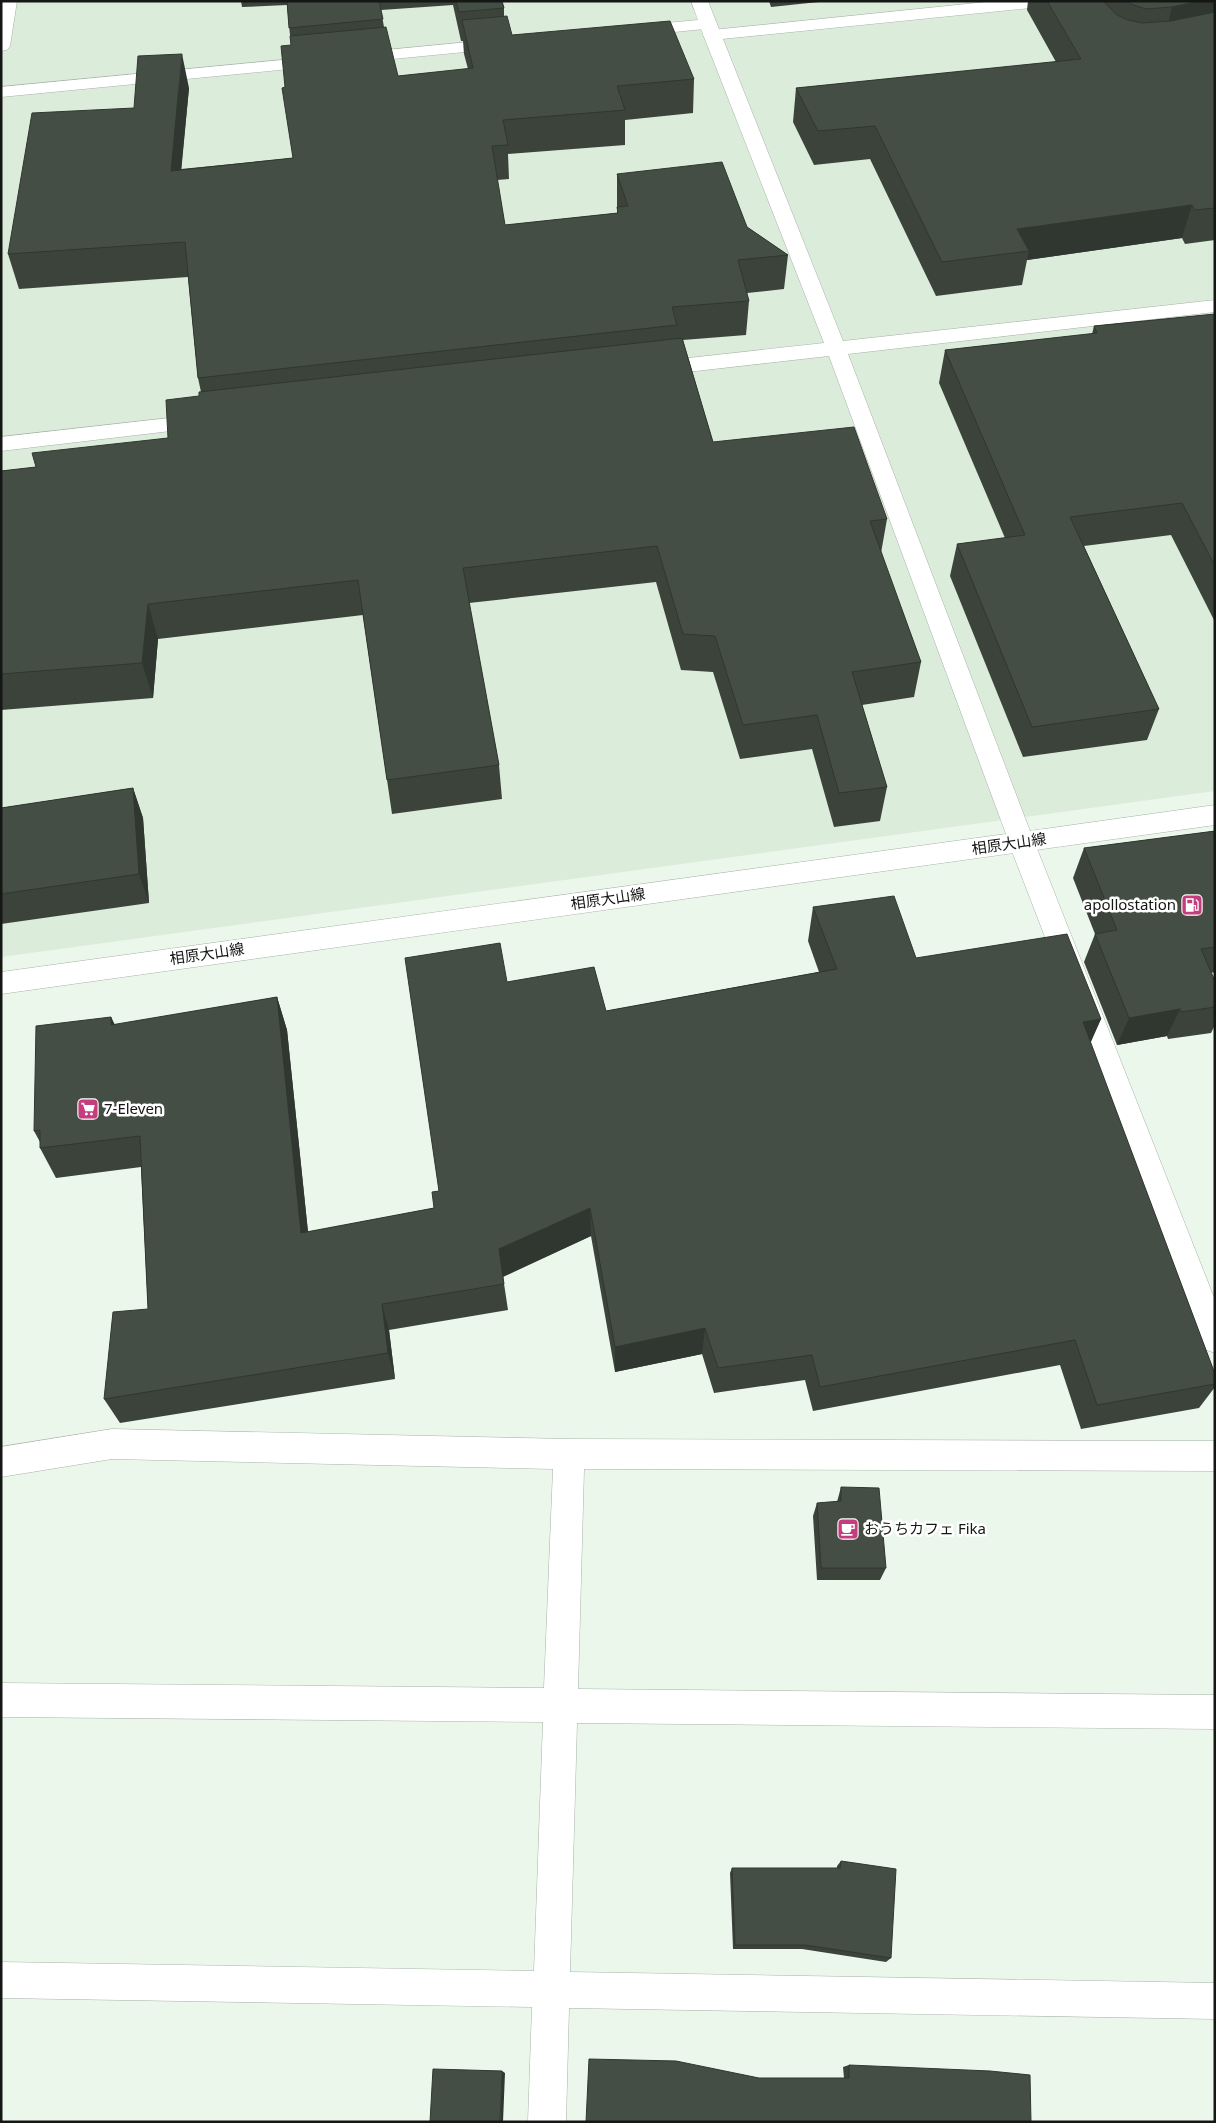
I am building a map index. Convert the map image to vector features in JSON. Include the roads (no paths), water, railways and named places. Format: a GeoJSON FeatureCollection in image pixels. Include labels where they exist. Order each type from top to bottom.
{"type":"FeatureCollection","features":[{"type":"Feature","properties":{"kind":"street"},"geometry":{"type":"LineString","coordinates":[[1,46],[8,1]]}},
{"type":"Feature","properties":{"kind":"street"},"geometry":{"type":"LineString","coordinates":[[699,1],[836,348],[1021,841],[1215,1339]]}},
{"type":"Feature","properties":{"kind":"street"},"geometry":{"type":"LineString","coordinates":[[620,33],[710,30],[1050,1]]}},
{"type":"Feature","properties":{"kind":"street"},"geometry":{"type":"LineString","coordinates":[[1,92],[522,42]]}},
{"type":"Feature","properties":{"kind":"street"},"geometry":{"type":"LineString","coordinates":[[637,371],[1215,306]]}},
{"type":"Feature","properties":{"kind":"street"},"geometry":{"type":"LineString","coordinates":[[1,444],[220,419]]}},
{"type":"Feature","properties":{"kind":"street","name":"相原大山線"},"geometry":{"type":"LineString","coordinates":[[1,982],[1021,841],[1215,816]]}},
{"type":"Feature","properties":{"kind":"street"},"geometry":{"type":"LineString","coordinates":[[1,1462],[112,1444],[569,1454],[1215,1456]]}},
{"type":"Feature","properties":{"kind":"street"},"geometry":{"type":"LineString","coordinates":[[547,2122],[569,1454]]}},
{"type":"Feature","properties":{"kind":"street"},"geometry":{"type":"LineString","coordinates":[[1,1700],[1215,1712]]}},
{"type":"Feature","properties":{"kind":"street"},"geometry":{"type":"LineString","coordinates":[[1,1980],[1215,2001]]}},
{"type":"Feature","properties":{"kind":"place","name":"apollostation"},"geometry":{"type":"Point","coordinates":[1192,905]}},
{"type":"Feature","properties":{"kind":"place","name":"7-Eleven"},"geometry":{"type":"Point","coordinates":[88,1109]}},
{"type":"Feature","properties":{"kind":"place","name":"おうちカフェ Fika"},"geometry":{"type":"Point","coordinates":[848,1529]}}]}
